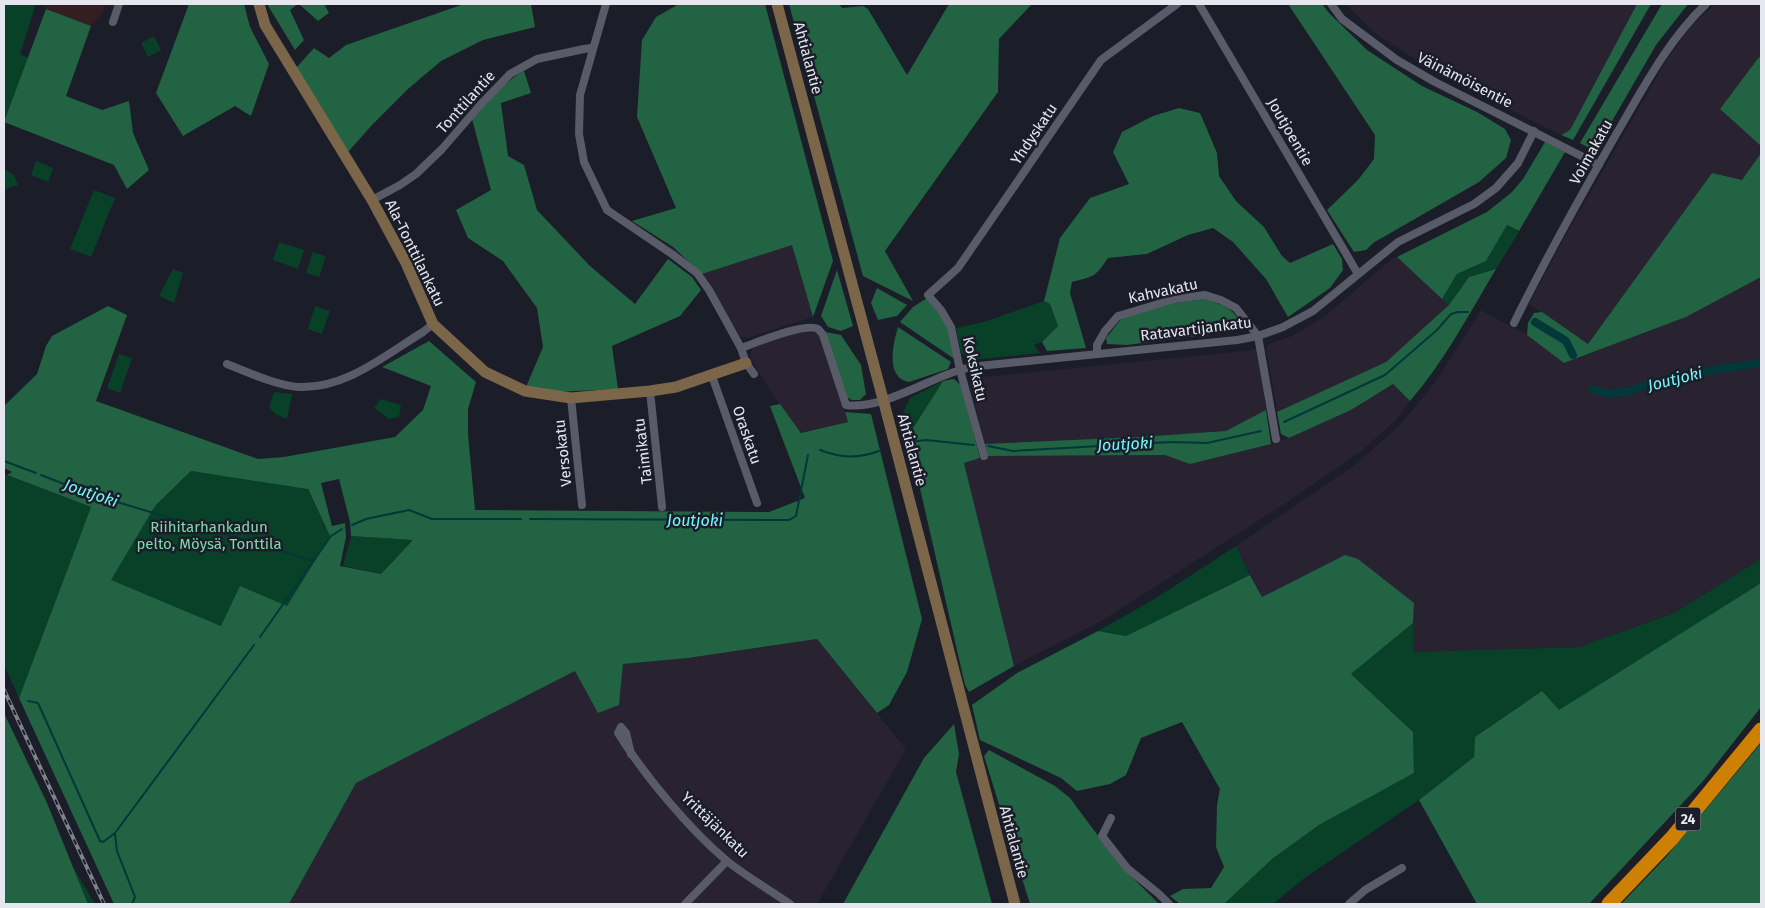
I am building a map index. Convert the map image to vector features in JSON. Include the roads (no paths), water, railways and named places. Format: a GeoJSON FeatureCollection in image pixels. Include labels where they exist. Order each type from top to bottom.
{"type":"FeatureCollection","features":[{"type":"Feature","properties":{"kind":"highway","name":"24"},"geometry":{"type":"LineString","coordinates":[[1609,904],[1672,838],[1761,730]]}},
{"type":"Feature","properties":{"kind":"main road","name":"Ala-Tonttilankatu"},"geometry":{"type":"LineString","coordinates":[[259,4],[265,25],[372,200],[406,263],[433,324],[485,372],[524,391],[571,398],[676,387],[746,363]]}},
{"type":"Feature","properties":{"kind":"main road","name":"Ahtialantie"},"geometry":{"type":"LineString","coordinates":[[777,4],[1015,904]]}},
{"type":"Feature","properties":{"kind":"street"},"geometry":{"type":"LineString","coordinates":[[113,22],[119,4]]}},
{"type":"Feature","properties":{"kind":"street"},"geometry":{"type":"LineString","coordinates":[[606,4],[592,48],[580,96],[579,134],[584,162],[607,210],[672,254],[696,274],[709,290],[741,348],[746,363],[754,374]]}},
{"type":"Feature","properties":{"kind":"street","name":"Yhdyskatu"},"geometry":{"type":"LineString","coordinates":[[928,295],[958,268],[1101,60],[1177,4]]}},
{"type":"Feature","properties":{"kind":"street","name":"Joutjoentie"},"geometry":{"type":"LineString","coordinates":[[1199,4],[1358,274]]}},
{"type":"Feature","properties":{"kind":"street","name":"Väinämöisentie"},"geometry":{"type":"LineString","coordinates":[[1331,4],[1342,19],[1397,60],[1435,82],[1599,165]]}},
{"type":"Feature","properties":{"kind":"street","name":"Voimakatu"},"geometry":{"type":"LineString","coordinates":[[1514,322],[1599,165],[1662,58],[1681,31],[1706,4]]}},
{"type":"Feature","properties":{"kind":"street","name":"Tonttilantie"},"geometry":{"type":"LineString","coordinates":[[372,200],[416,174],[510,74],[537,59],[592,48]]}},
{"type":"Feature","properties":{"kind":"street","name":"Ratavartijankatu"},"geometry":{"type":"LineString","coordinates":[[741,348],[795,330],[818,329],[824,335],[846,405],[854,406],[872,404],[960,370],[979,366],[1237,340],[1258,336],[1283,327],[1313,310],[1398,242],[1474,204],[1496,188],[1518,163],[1534,131]]}},
{"type":"Feature","properties":{"kind":"street","name":"Koksikatu"},"geometry":{"type":"LineString","coordinates":[[928,295],[942,310],[951,327],[960,370],[984,456]]}},
{"type":"Feature","properties":{"kind":"street","name":"Kahvakatu"},"geometry":{"type":"LineString","coordinates":[[1097,354],[1097,345],[1105,331],[1118,316],[1175,299],[1205,295],[1221,300],[1236,308],[1258,336],[1276,439]]}},
{"type":"Feature","properties":{"kind":"street"},"geometry":{"type":"LineString","coordinates":[[226,364],[287,385],[299,387],[322,386],[338,382],[353,374],[433,324]]}},
{"type":"Feature","properties":{"kind":"street","name":"Oraskatu"},"geometry":{"type":"LineString","coordinates":[[712,376],[756,503]]}},
{"type":"Feature","properties":{"kind":"street","name":"Taimikatu"},"geometry":{"type":"LineString","coordinates":[[650,391],[662,507]]}},
{"type":"Feature","properties":{"kind":"street","name":"Versokatu"},"geometry":{"type":"LineString","coordinates":[[571,398],[582,505]]}},
{"type":"Feature","properties":{"kind":"street","name":"Yrittäjänkatu"},"geometry":{"type":"LineString","coordinates":[[631,754],[694,828],[727,861],[790,904]]}},
{"type":"Feature","properties":{"kind":"street"},"geometry":{"type":"LineString","coordinates":[[1111,818],[1102,836],[1127,868],[1169,904]]}},
{"type":"Feature","properties":{"kind":"street"},"geometry":{"type":"LineString","coordinates":[[685,904],[727,861]]}},
{"type":"Feature","properties":{"kind":"street"},"geometry":{"type":"LineString","coordinates":[[1349,904],[1365,890],[1402,868]]}},
{"type":"Feature","properties":{"kind":"waterway","name":"Joutjoki"},"geometry":{"type":"LineString","coordinates":[[1284,422],[1385,375],[1437,330],[1451,314],[1468,312]]}},
{"type":"Feature","properties":{"kind":"waterway","name":"Joutjoki"},"geometry":{"type":"LineString","coordinates":[[1535,322],[1566,341],[1573,355]]}},
{"type":"Feature","properties":{"kind":"waterway","name":"Joutjoki"},"geometry":{"type":"LineString","coordinates":[[1592,389],[1610,394],[1630,391],[1675,376],[1759,363]]}},
{"type":"Feature","properties":{"kind":"waterway","name":"Joutjoki"},"geometry":{"type":"LineString","coordinates":[[988,446],[1013,451],[1171,442],[1207,443],[1261,431]]}},
{"type":"Feature","properties":{"kind":"waterway","name":"Joutjoki"},"geometry":{"type":"LineString","coordinates":[[910,442],[926,440],[974,445]]}},
{"type":"Feature","properties":{"kind":"waterway","name":"Joutjoki"},"geometry":{"type":"LineString","coordinates":[[820,450],[835,455],[850,456],[879,451]]}},
{"type":"Feature","properties":{"kind":"waterway","name":"Joutjoki"},"geometry":{"type":"LineString","coordinates":[[530,519],[789,520],[796,516],[808,455]]}},
{"type":"Feature","properties":{"kind":"waterway","name":"Joutjoki"},"geometry":{"type":"LineString","coordinates":[[4,461],[36,473]]}},
{"type":"Feature","properties":{"kind":"waterway","name":"Joutjoki"},"geometry":{"type":"LineString","coordinates":[[41,475],[87,493],[314,561]]}},
{"type":"Feature","properties":{"kind":"waterway","name":"Joutjoki"},"geometry":{"type":"LineString","coordinates":[[352,525],[366,519],[409,510],[432,519],[521,519]]}},
{"type":"Feature","properties":{"kind":"waterway","name":"Joutjoki"},"geometry":{"type":"LineString","coordinates":[[260,637],[331,536],[342,529]]}},
{"type":"Feature","properties":{"kind":"waterway","name":"Joutjoki"},"geometry":{"type":"LineString","coordinates":[[28,701],[38,703],[100,841],[103,842],[115,833],[254,645]]}},
{"type":"Feature","properties":{"kind":"waterway","name":"Joutjoki"},"geometry":{"type":"LineString","coordinates":[[115,834],[117,851],[135,897],[132,904]]}},
{"type":"Feature","properties":{"kind":"railway"},"geometry":{"type":"LineString","coordinates":[[4,690],[104,904]]}},
{"type":"Feature","properties":{"kind":"park label","name":"Riihitarhankadun pelto, Möysä, Tonttila"},"geometry":{"type":"Point","coordinates":[209,536]}}]}
